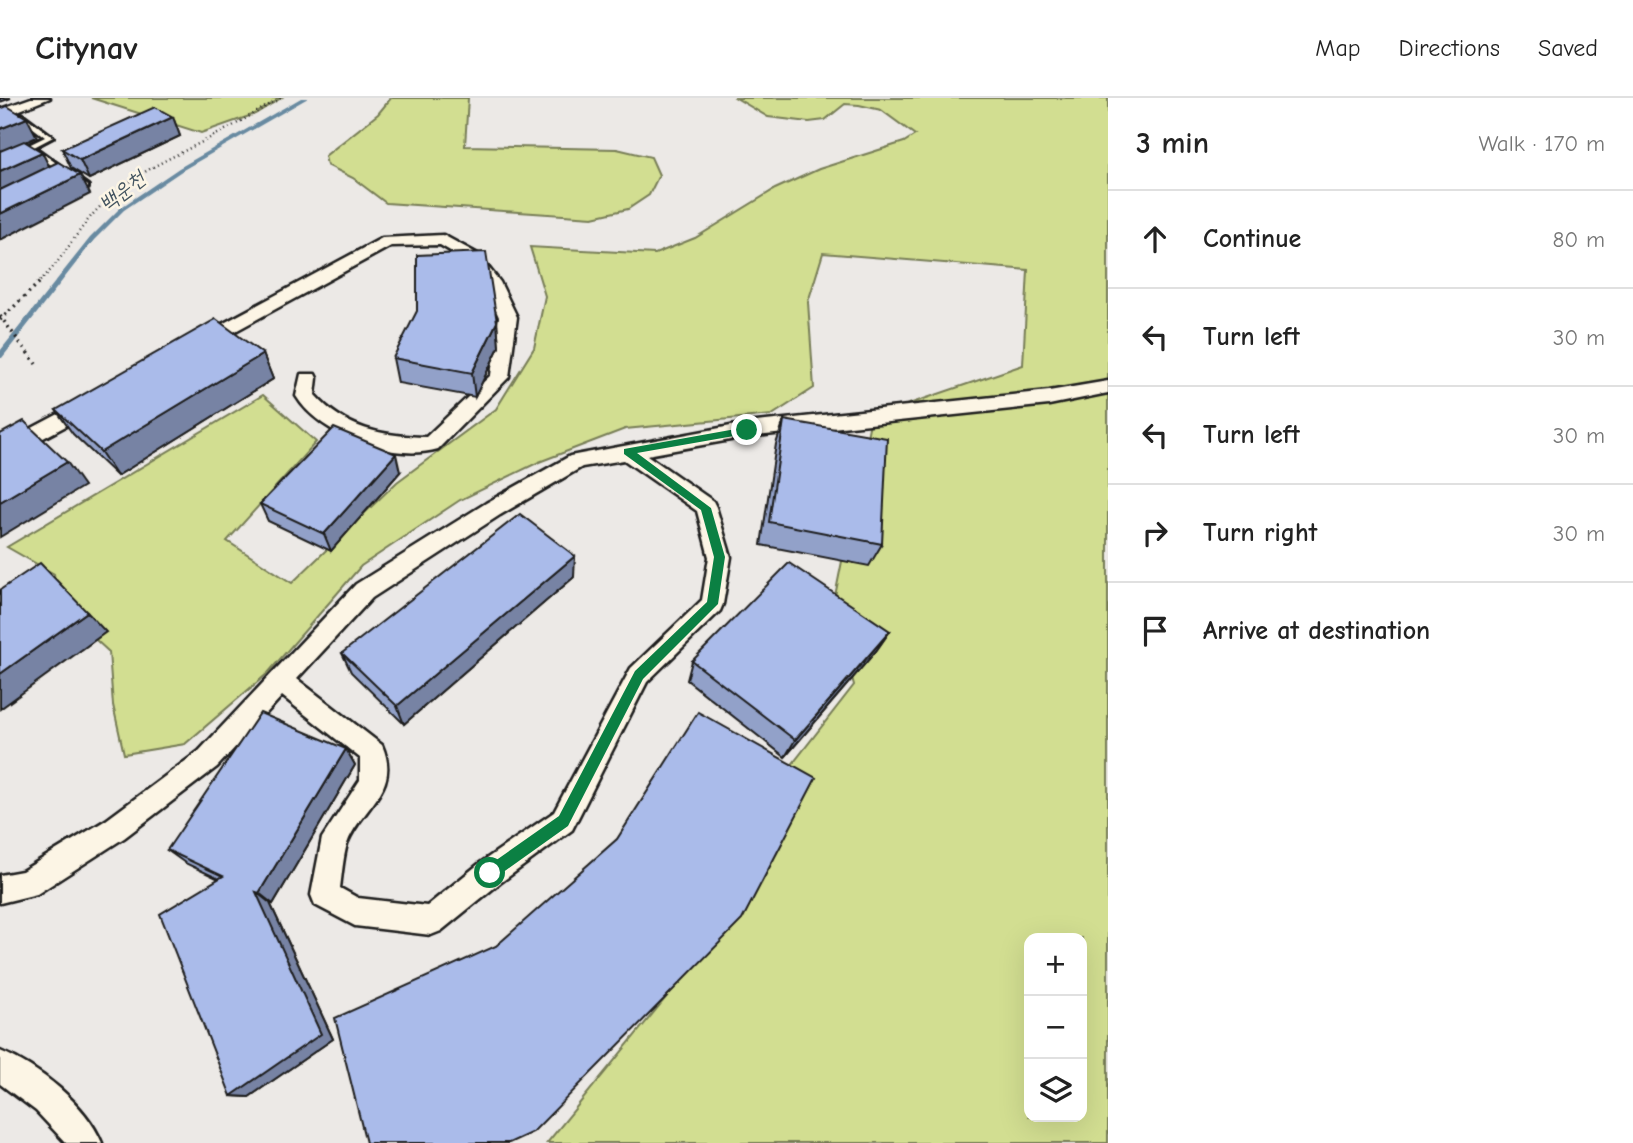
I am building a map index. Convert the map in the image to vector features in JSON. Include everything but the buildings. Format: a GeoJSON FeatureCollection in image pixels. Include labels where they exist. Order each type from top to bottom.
{"type":"FeatureCollection","features":[{"type":"Feature","properties":{"kind":"street"},"geometry":{"type":"LineString","coordinates":[[6,112],[43,98]]}},
{"type":"Feature","properties":{"kind":"street"},"geometry":{"type":"LineString","coordinates":[[189,349],[388,241],[443,240],[472,257],[492,282],[508,317],[500,377],[431,444],[389,444],[338,428],[318,414],[305,396],[308,378]]}},
{"type":"Feature","properties":{"kind":"street"},"geometry":{"type":"LineString","coordinates":[[0,889],[27,884],[115,830],[208,759],[365,592],[493,509],[577,461],[747,430],[1049,398],[1108,387]]}},
{"type":"Feature","properties":{"kind":"street"},"geometry":{"type":"LineString","coordinates":[[0,454],[104,397]]}},
{"type":"Feature","properties":{"kind":"street"},"geometry":{"type":"LineString","coordinates":[[281,681],[373,753],[373,783],[335,838],[325,895],[355,912],[431,921],[490,873],[563,821],[639,675],[712,604],[720,557],[706,508],[628,452]]}},
{"type":"Feature","properties":{"kind":"street"},"geometry":{"type":"LineString","coordinates":[[0,1066],[24,1081],[53,1105],[86,1143]]}},
{"type":"Feature","properties":{"kind":"lane"},"geometry":{"type":"LineString","coordinates":[[0,162],[50,137],[6,112]]}},
{"type":"Feature","properties":{"kind":"lane"},"geometry":{"type":"LineString","coordinates":[[31,148],[86,187]]}},
{"type":"Feature","properties":{"kind":"lane"},"geometry":{"type":"LineString","coordinates":[[55,177],[65,172]]}},
{"type":"Feature","properties":{"kind":"path"},"geometry":{"type":"LineString","coordinates":[[36,364],[1,318],[50,272],[81,227],[104,202],[147,168],[212,137],[281,98]]}},
{"type":"Feature","properties":{"kind":"green space"},"geometry":{"type":"Polygon","coordinates":[[[91,98],[281,98],[255,114],[201,133],[91,98]]]}},
{"type":"Feature","properties":{"kind":"green space"},"geometry":{"type":"Polygon","coordinates":[[[391,98],[468,98],[465,146],[617,149],[651,157],[659,175],[649,195],[628,209],[593,217],[386,203],[353,178],[327,165],[325,156],[378,114],[391,98]]]}},
{"type":"Feature","properties":{"kind":"green space"},"geometry":{"type":"Polygon","coordinates":[[[736,98],[1108,98],[1108,1143],[547,1143],[686,973],[752,816],[854,685],[833,606],[871,417],[1023,365],[1028,270],[823,253],[808,302],[814,388],[772,415],[625,429],[539,462],[460,500],[361,566],[268,673],[185,744],[124,754],[113,705],[109,652],[59,606],[54,574],[7,547],[263,395],[316,442],[227,541],[292,583],[397,482],[496,409],[534,348],[545,296],[530,247],[655,254],[695,238],[775,189],[819,169],[904,142],[915,135],[881,110],[859,105],[845,104],[825,120],[809,122],[768,117],[736,98]]]}},
{"type":"Feature","properties":{"kind":"waterway","name":"백운천"},"geometry":{"type":"LineString","coordinates":[[0,356],[92,239],[122,209],[181,169],[305,98]]}},
{"type":"Feature","properties":{"kind":"route"},"geometry":{"type":"LineString","coordinates":[[490,873],[563,821],[639,675],[712,604],[720,557],[706,508],[628,452],[747,430]]}}]}
